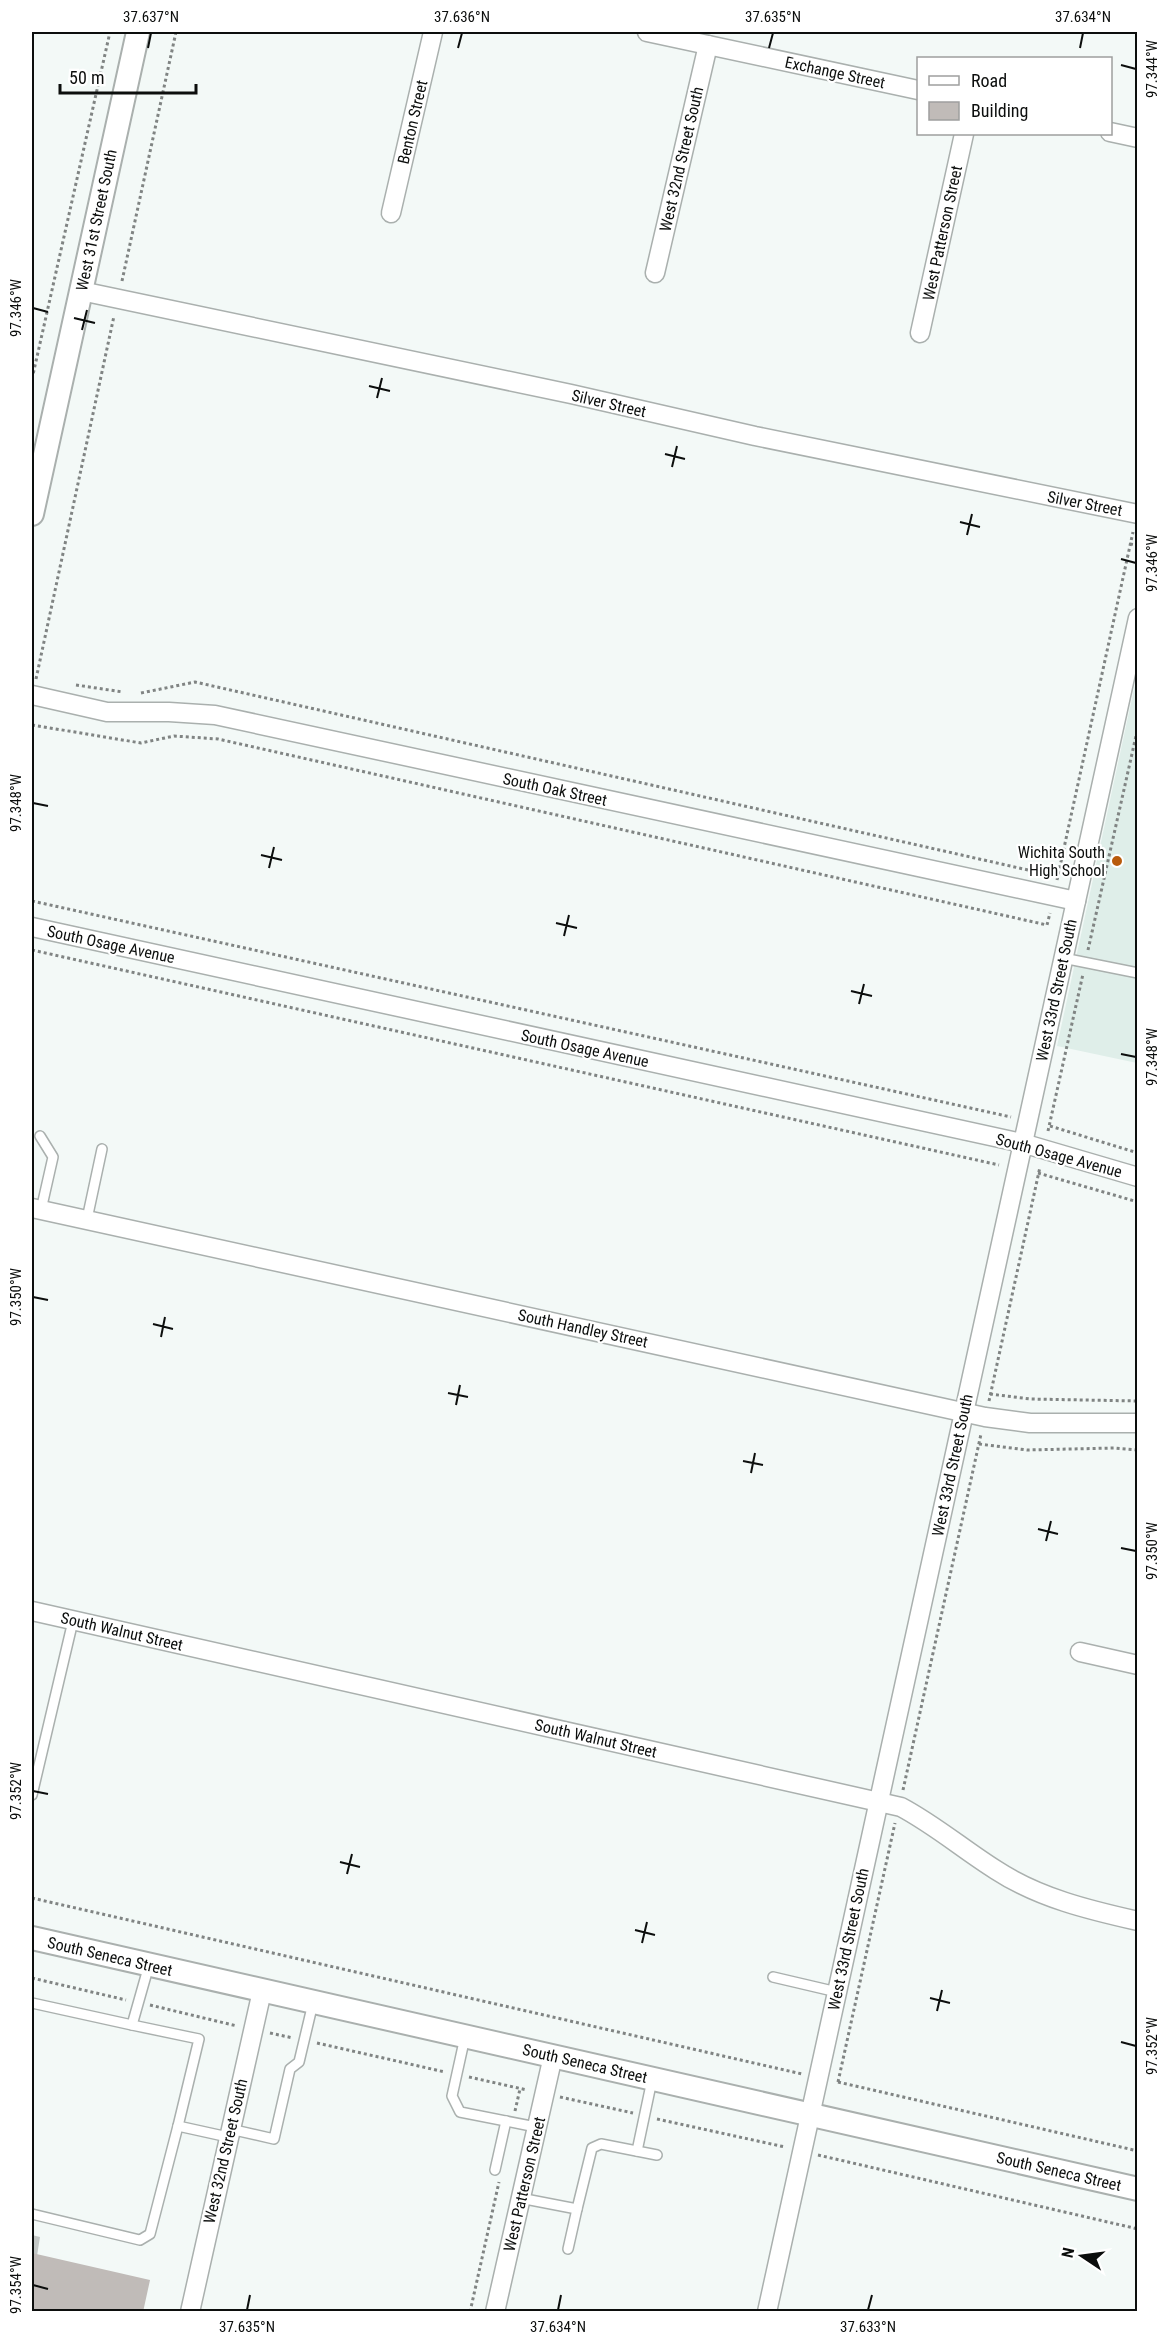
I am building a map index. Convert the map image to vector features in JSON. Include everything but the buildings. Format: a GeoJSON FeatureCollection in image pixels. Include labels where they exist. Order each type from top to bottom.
{"type":"FeatureCollection","features":[{"type":"Feature","properties":{"kind":"street","name":"West 31st Street South"},"geometry":{"type":"LineString","coordinates":[[32,514],[138,32]]}},
{"type":"Feature","properties":{"kind":"street","name":"Benton Street"},"geometry":{"type":"LineString","coordinates":[[391,213],[433,32]]}},
{"type":"Feature","properties":{"kind":"street","name":"Exchange Street"},"geometry":{"type":"LineString","coordinates":[[647,32],[917,90]]}},
{"type":"Feature","properties":{"kind":"street","name":"West 32nd Street South"},"geometry":{"type":"LineString","coordinates":[[656,273],[708,45]]}},
{"type":"Feature","properties":{"kind":"street"},"geometry":{"type":"LineString","coordinates":[[1112,132],[1137,138]]}},
{"type":"Feature","properties":{"kind":"street","name":"West Patterson Street"},"geometry":{"type":"LineString","coordinates":[[920,333],[964,135]]}},
{"type":"Feature","properties":{"kind":"street","name":"Silver Street"},"geometry":{"type":"LineString","coordinates":[[81,291],[755,436],[1137,514]]}},
{"type":"Feature","properties":{"kind":"street","name":"West 33rd Street South"},"geometry":{"type":"LineString","coordinates":[[767,2312],[1137,618]]}},
{"type":"Feature","properties":{"kind":"street","name":"South Oak Street"},"geometry":{"type":"LineString","coordinates":[[33,690],[107,712],[215,715],[1076,901]]}},
{"type":"Feature","properties":{"kind":"street","name":"South Osage Avenue"},"geometry":{"type":"LineString","coordinates":[[32,927],[1022,1143],[1137,1176]]}},
{"type":"Feature","properties":{"kind":"street","name":"South Handley Street"},"geometry":{"type":"LineString","coordinates":[[36,1209],[963,1413],[1030,1423],[1137,1423]]}},
{"type":"Feature","properties":{"kind":"street","name":"South Walnut Street"},"geometry":{"type":"LineString","coordinates":[[32,1611],[901,1807],[929,1821],[996,1871],[1015,1881],[1078,1906],[1137,1921]]}},
{"type":"Feature","properties":{"kind":"street"},"geometry":{"type":"LineString","coordinates":[[1080,1652],[1137,1665]]}},
{"type":"Feature","properties":{"kind":"street","name":"South Seneca Street"},"geometry":{"type":"LineString","coordinates":[[32,1938],[1137,2188]]}},
{"type":"Feature","properties":{"kind":"street","name":"West 32nd Street South"},"geometry":{"type":"LineString","coordinates":[[190,2312],[262,1991]]}},
{"type":"Feature","properties":{"kind":"street","name":"West Patterson Street"},"geometry":{"type":"LineString","coordinates":[[495,2312],[553,2056]]}},
{"type":"Feature","properties":{"kind":"lane"},"geometry":{"type":"LineString","coordinates":[[1063,958],[1137,973]]}},
{"type":"Feature","properties":{"kind":"lane"},"geometry":{"type":"LineString","coordinates":[[36,1209],[52,1157],[40,1136]]}},
{"type":"Feature","properties":{"kind":"lane"},"geometry":{"type":"LineString","coordinates":[[87,1219],[102,1149]]}},
{"type":"Feature","properties":{"kind":"lane"},"geometry":{"type":"LineString","coordinates":[[32,1795],[74,1620]]}},
{"type":"Feature","properties":{"kind":"lane"},"geometry":{"type":"LineString","coordinates":[[132,2025],[149,1965]]}},
{"type":"Feature","properties":{"kind":"lane"},"geometry":{"type":"LineString","coordinates":[[773,1977],[837,1992]]}},
{"type":"Feature","properties":{"kind":"lane"},"geometry":{"type":"LineString","coordinates":[[32,2003],[200,2039],[150,2234],[140,2240],[32,2214]]}},
{"type":"Feature","properties":{"kind":"lane"},"geometry":{"type":"LineString","coordinates":[[178,2126],[274,2139],[290,2069],[299,2062],[313,2003]]}},
{"type":"Feature","properties":{"kind":"lane"},"geometry":{"type":"LineString","coordinates":[[465,2037],[452,2096],[460,2112],[536,2127]]}},
{"type":"Feature","properties":{"kind":"lane"},"geometry":{"type":"LineString","coordinates":[[637,2151],[652,2079]]}},
{"type":"Feature","properties":{"kind":"lane"},"geometry":{"type":"LineString","coordinates":[[497,2174],[509,2122]]}},
{"type":"Feature","properties":{"kind":"lane"},"geometry":{"type":"LineString","coordinates":[[568,2249],[592,2148],[601,2144],[657,2155]]}},
{"type":"Feature","properties":{"kind":"lane"},"geometry":{"type":"LineString","coordinates":[[520,2198],[577,2209]]}},
{"type":"Feature","properties":{"kind":"path"},"geometry":{"type":"LineString","coordinates":[[32,380],[110,32]]}},
{"type":"Feature","properties":{"kind":"path"},"geometry":{"type":"LineString","coordinates":[[33,690],[176,32]]}},
{"type":"Feature","properties":{"kind":"path"},"geometry":{"type":"LineString","coordinates":[[32,726],[141,743],[174,736],[218,739],[1047,925],[1137,514]]}},
{"type":"Feature","properties":{"kind":"path"},"geometry":{"type":"LineString","coordinates":[[1130,544],[1137,545]]}},
{"type":"Feature","properties":{"kind":"path"},"geometry":{"type":"LineString","coordinates":[[33,690],[46,680]]}},
{"type":"Feature","properties":{"kind":"path"},"geometry":{"type":"LineString","coordinates":[[68,683],[133,694],[195,682],[1080,882]]}},
{"type":"Feature","properties":{"kind":"path"},"geometry":{"type":"LineString","coordinates":[[32,901],[1027,1121],[1137,1154]]}},
{"type":"Feature","properties":{"kind":"path"},"geometry":{"type":"LineString","coordinates":[[32,950],[1062,1178],[1137,1202]]}},
{"type":"Feature","properties":{"kind":"path"},"geometry":{"type":"LineString","coordinates":[[990,1394],[1030,1399],[1137,1401]]}},
{"type":"Feature","properties":{"kind":"path"},"geometry":{"type":"LineString","coordinates":[[979,1444],[1027,1450],[1114,1448],[1137,1450]]}},
{"type":"Feature","properties":{"kind":"path"},"geometry":{"type":"LineString","coordinates":[[32,1898],[1137,2151]]}},
{"type":"Feature","properties":{"kind":"path"},"geometry":{"type":"LineString","coordinates":[[32,1978],[304,2041],[802,2151],[1137,2229]]}},
{"type":"Feature","properties":{"kind":"path"},"geometry":{"type":"LineString","coordinates":[[509,2122],[520,2088]]}},
{"type":"Feature","properties":{"kind":"path"},"geometry":{"type":"LineString","coordinates":[[470,2312],[497,2174]]}},
{"type":"Feature","properties":{"kind":"shaded area","name":"Wichita South High School"},"geometry":{"type":"Polygon","coordinates":[[[1137,675],[1137,1063],[1057,1046],[1137,675]]]}},
{"type":"Feature","properties":{"kind":"place","name":"Wichita South High School"},"geometry":{"type":"Point","coordinates":[1117,861]}}]}
